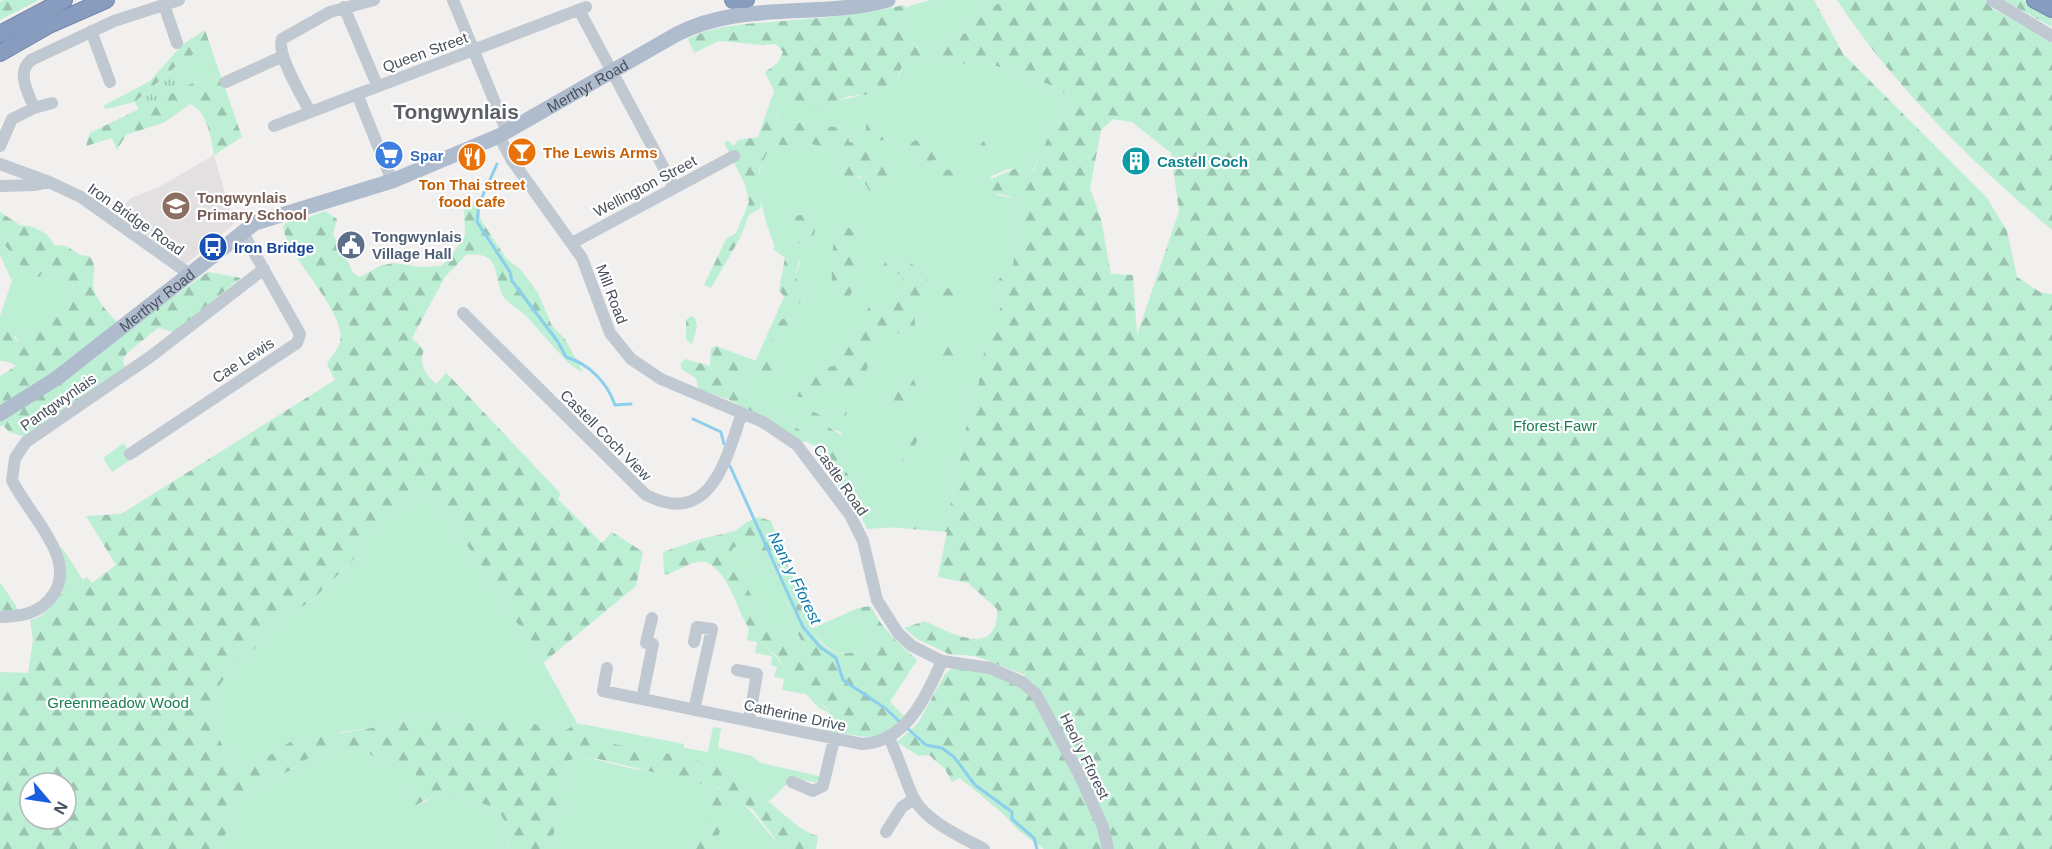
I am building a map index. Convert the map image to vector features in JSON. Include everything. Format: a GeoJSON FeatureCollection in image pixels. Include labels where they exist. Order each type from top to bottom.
{"type":"FeatureCollection","features":[{"type":"Feature","properties":{"kind":"highway"},"geometry":{"type":"LineString","coordinates":[[0,34],[64,0]]}},
{"type":"Feature","properties":{"kind":"highway"},"geometry":{"type":"LineString","coordinates":[[0,53],[49,25],[106,0]]}},
{"type":"Feature","properties":{"kind":"highway"},"geometry":{"type":"LineString","coordinates":[[733,0],[746,0]]}},
{"type":"Feature","properties":{"kind":"highway"},"geometry":{"type":"LineString","coordinates":[[2035,0],[2052,9]]}},
{"type":"Feature","properties":{"kind":"main road","name":"Merthyr Road"},"geometry":{"type":"LineString","coordinates":[[0,414],[57,378],[242,231],[279,214],[392,181],[503,134],[704,21],[731,15],[850,7],[888,0]]}},
{"type":"Feature","properties":{"kind":"street"},"geometry":{"type":"LineString","coordinates":[[33,108],[22,74],[25,65],[91,31],[179,0]]}},
{"type":"Feature","properties":{"kind":"street"},"geometry":{"type":"LineString","coordinates":[[310,112],[281,50],[282,39],[330,12],[374,0]]}},
{"type":"Feature","properties":{"kind":"street","name":"Mill Road"},"geometry":{"type":"LineString","coordinates":[[453,0],[475,50],[511,159],[582,258],[610,333],[631,359],[661,379],[742,413]]}},
{"type":"Feature","properties":{"kind":"street"},"geometry":{"type":"LineString","coordinates":[[1992,0],[2052,36]]}},
{"type":"Feature","properties":{"kind":"street"},"geometry":{"type":"LineString","coordinates":[[164,5],[177,43]]}},
{"type":"Feature","properties":{"kind":"street"},"geometry":{"type":"LineString","coordinates":[[344,8],[378,85]]}},
{"type":"Feature","properties":{"kind":"street","name":"Queen Street"},"geometry":{"type":"LineString","coordinates":[[274,126],[582,8],[610,72]]}},
{"type":"Feature","properties":{"kind":"street"},"geometry":{"type":"LineString","coordinates":[[91,31],[110,82]]}},
{"type":"Feature","properties":{"kind":"street"},"geometry":{"type":"LineString","coordinates":[[226,82],[281,50]]}},
{"type":"Feature","properties":{"kind":"street"},"geometry":{"type":"LineString","coordinates":[[610,72],[674,187]]}},
{"type":"Feature","properties":{"kind":"street"},"geometry":{"type":"LineString","coordinates":[[357,94],[392,181]]}},
{"type":"Feature","properties":{"kind":"street"},"geometry":{"type":"LineString","coordinates":[[0,146],[12,119],[33,108],[52,103]]}},
{"type":"Feature","properties":{"kind":"street","name":"Wellington Street"},"geometry":{"type":"LineString","coordinates":[[572,243],[734,156]]}},
{"type":"Feature","properties":{"kind":"street","name":"Iron Bridge Road"},"geometry":{"type":"LineString","coordinates":[[0,164],[49,182],[81,197],[188,273]]}},
{"type":"Feature","properties":{"kind":"street"},"geometry":{"type":"LineString","coordinates":[[0,186],[35,185],[49,182]]}},
{"type":"Feature","properties":{"kind":"street","name":"Cae Lewis"},"geometry":{"type":"LineString","coordinates":[[130,454],[297,343],[300,334],[242,231]]}},
{"type":"Feature","properties":{"kind":"street","name":"Pantgwynlais"},"geometry":{"type":"LineString","coordinates":[[0,616],[22,615],[39,610],[56,590],[60,576],[60,564],[55,548],[6,482],[15,458],[26,442],[150,357],[264,269]]}},
{"type":"Feature","properties":{"kind":"street","name":"Castell Coch View"},"geometry":{"type":"LineString","coordinates":[[463,313],[646,495],[655,500],[688,502],[708,490],[722,470],[742,413]]}},
{"type":"Feature","properties":{"kind":"street","name":"Castle Road"},"geometry":{"type":"LineString","coordinates":[[742,413],[778,430],[797,445],[839,500],[857,529],[867,555],[877,600],[898,633],[912,646],[942,661],[990,668],[1022,682]]}},
{"type":"Feature","properties":{"kind":"street"},"geometry":{"type":"LineString","coordinates":[[642,699],[653,644],[646,643],[652,618]]}},
{"type":"Feature","properties":{"kind":"street"},"geometry":{"type":"LineString","coordinates":[[694,642],[697,627],[712,629],[694,710]]}},
{"type":"Feature","properties":{"kind":"street","name":"Catherine Drive"},"geometry":{"type":"LineString","coordinates":[[607,668],[603,691],[862,744],[888,736],[903,726],[920,707],[942,661]]}},
{"type":"Feature","properties":{"kind":"street"},"geometry":{"type":"LineString","coordinates":[[736,670],[757,675],[749,720]]}},
{"type":"Feature","properties":{"kind":"street","name":"Heol y Fforest"},"geometry":{"type":"LineString","coordinates":[[1022,682],[1044,706],[1103,827],[1108,849]]}},
{"type":"Feature","properties":{"kind":"street"},"geometry":{"type":"LineString","coordinates":[[888,736],[914,799],[924,810],[953,832],[984,849]]}},
{"type":"Feature","properties":{"kind":"street"},"geometry":{"type":"LineString","coordinates":[[792,782],[813,791],[823,786],[834,739]]}},
{"type":"Feature","properties":{"kind":"street"},"geometry":{"type":"LineString","coordinates":[[886,832],[902,807],[914,799]]}},
{"type":"Feature","properties":{"kind":"shaded area","name":"Tongwynlais Primary School"},"geometry":{"type":"Polygon","coordinates":[[[214,155],[234,224],[186,264],[115,214],[131,198],[159,187],[214,155]]]}},
{"type":"Feature","properties":{"kind":"green space"},"geometry":{"type":"Polygon","coordinates":[[[3,0],[39,0],[0,20],[0,2],[3,0]]]}},
{"type":"Feature","properties":{"kind":"green space"},"geometry":{"type":"Polygon","coordinates":[[[930,0],[1005,0],[982,12],[968,32],[932,48],[920,49],[902,25],[907,7],[930,0]]]}},
{"type":"Feature","properties":{"kind":"green space","name":"Fforest Fawr"},"geometry":{"type":"Polygon","coordinates":[[[1005,0],[1814,0],[1843,54],[1987,198],[2007,231],[2017,277],[2040,292],[2052,294],[2052,849],[1044,849],[1019,831],[1001,812],[960,778],[952,782],[945,769],[929,755],[919,756],[897,742],[918,723],[945,674],[958,664],[1022,682],[1025,675],[975,656],[949,654],[917,639],[904,628],[925,621],[960,636],[972,639],[982,638],[990,634],[996,624],[997,609],[968,583],[938,577],[947,532],[888,527],[942,524],[948,517],[972,398],[979,383],[979,367],[1004,298],[997,286],[999,279],[1012,269],[1024,205],[1020,199],[987,191],[986,181],[1017,168],[1033,172],[1051,132],[1069,108],[1068,96],[1048,84],[983,61],[963,64],[912,59],[904,62],[896,81],[871,94],[850,96],[815,108],[782,106],[777,110],[776,119],[844,128],[848,133],[849,142],[883,147],[888,158],[889,172],[886,191],[883,196],[873,196],[860,176],[856,177],[844,190],[838,189],[834,177],[847,165],[845,153],[811,144],[799,147],[772,144],[759,168],[761,208],[749,215],[740,238],[711,288],[704,285],[726,239],[736,233],[749,202],[745,184],[724,143],[727,140],[734,146],[738,140],[758,137],[774,91],[765,72],[778,63],[783,52],[776,44],[719,41],[694,53],[688,39],[710,30],[734,26],[844,15],[904,5],[908,11],[902,24],[914,44],[919,49],[931,48],[968,32],[982,12],[1005,0]],[[1113,119],[1101,130],[1090,188],[1101,219],[1111,274],[1133,275],[1137,335],[1179,211],[1171,153],[1132,122],[1113,119]]]}},
{"type":"Feature","properties":{"kind":"green space"},"geometry":{"type":"Polygon","coordinates":[[[1837,0],[1985,0],[1993,9],[2052,41],[2052,230],[1964,151],[1936,122],[1884,63],[1837,0]]]}},
{"type":"Feature","properties":{"kind":"green space"},"geometry":{"type":"Polygon","coordinates":[[[2003,0],[2023,0],[2051,14],[2052,27],[2003,0]]]}},
{"type":"Feature","properties":{"kind":"green space"},"geometry":{"type":"Polygon","coordinates":[[[205,30],[242,137],[214,155],[205,119],[190,104],[165,122],[126,135],[117,150],[112,138],[86,146],[90,133],[190,84],[213,78],[202,48],[179,64],[135,102],[106,109],[103,106],[150,81],[183,44],[205,30]]]}},
{"type":"Feature","properties":{"kind":"green space"},"geometry":{"type":"Polygon","coordinates":[[[202,48],[213,78],[190,84],[179,64],[202,48]]]}},
{"type":"Feature","properties":{"kind":"green space"},"geometry":{"type":"Polygon","coordinates":[[[912,59],[963,64],[983,61],[1048,84],[1068,96],[1069,108],[1051,132],[1032,172],[1008,169],[990,177],[997,195],[1020,199],[1024,205],[1012,269],[997,286],[1004,298],[979,383],[972,398],[948,518],[942,524],[867,529],[853,500],[853,487],[841,461],[841,432],[830,428],[824,417],[815,428],[823,436],[820,449],[807,442],[806,434],[736,390],[742,373],[750,373],[784,297],[793,301],[805,298],[806,294],[795,277],[800,262],[786,246],[774,244],[762,207],[759,179],[761,166],[772,144],[799,147],[811,144],[845,153],[847,165],[837,174],[848,186],[856,177],[863,179],[867,187],[890,179],[875,148],[849,142],[848,133],[844,128],[782,121],[776,119],[777,110],[782,105],[833,101],[869,92],[895,81],[904,62],[912,59]]]}},
{"type":"Feature","properties":{"kind":"green space"},"geometry":{"type":"Polygon","coordinates":[[[179,64],[190,84],[139,110],[135,102],[179,64]]]}},
{"type":"Feature","properties":{"kind":"green space"},"geometry":{"type":"Polygon","coordinates":[[[870,122],[888,132],[899,133],[899,137],[878,141],[866,138],[866,125],[870,122]]]}},
{"type":"Feature","properties":{"kind":"green space"},"geometry":{"type":"Polygon","coordinates":[[[999,135],[1009,140],[1007,149],[994,152],[980,145],[986,138],[999,135]]]}},
{"type":"Feature","properties":{"kind":"green space"},"geometry":{"type":"Polygon","coordinates":[[[915,140],[937,148],[942,156],[930,161],[907,157],[907,147],[915,140]]]}},
{"type":"Feature","properties":{"kind":"green space"},"geometry":{"type":"Polygon","coordinates":[[[939,167],[952,171],[955,181],[953,187],[943,187],[931,178],[933,168],[939,167]]]}},
{"type":"Feature","properties":{"kind":"green space","name":"Greenmeadow Wood"},"geometry":{"type":"Polygon","coordinates":[[[485,197],[479,212],[481,220],[506,258],[522,271],[538,293],[552,326],[565,339],[583,372],[569,363],[524,314],[505,299],[491,260],[477,255],[466,255],[445,277],[412,338],[424,350],[422,360],[424,369],[436,384],[446,373],[561,494],[558,499],[602,543],[612,532],[643,552],[636,586],[543,663],[527,633],[515,621],[478,561],[437,502],[423,492],[417,492],[372,529],[353,560],[311,601],[276,623],[259,645],[231,669],[221,683],[214,698],[212,715],[233,779],[290,742],[371,728],[428,715],[476,724],[509,719],[527,721],[560,734],[577,723],[599,741],[677,756],[718,766],[735,773],[748,780],[754,792],[794,823],[818,836],[816,849],[788,849],[780,845],[753,810],[720,788],[581,757],[567,761],[560,785],[562,799],[558,820],[549,849],[509,849],[508,831],[504,819],[489,806],[438,794],[414,806],[410,798],[416,781],[415,766],[386,766],[367,752],[341,751],[307,759],[293,769],[237,796],[225,836],[225,849],[0,849],[0,672],[28,673],[33,640],[30,620],[45,613],[62,593],[71,587],[87,577],[92,583],[116,565],[86,516],[121,514],[335,380],[327,365],[339,345],[340,333],[336,319],[295,254],[283,226],[290,219],[307,218],[325,211],[337,219],[333,234],[354,274],[360,277],[380,266],[393,263],[422,267],[441,266],[465,236],[464,206],[485,197]]]}},
{"type":"Feature","properties":{"kind":"green space"},"geometry":{"type":"Polygon","coordinates":[[[0,212],[20,225],[33,227],[47,234],[54,245],[66,246],[80,255],[89,256],[94,265],[93,288],[95,293],[113,318],[126,331],[208,272],[241,278],[174,332],[158,328],[127,353],[123,359],[125,369],[25,437],[9,432],[3,425],[0,427],[0,376],[16,366],[0,361],[0,336],[9,328],[13,329],[15,339],[19,341],[34,332],[73,292],[72,284],[60,273],[47,268],[39,277],[30,277],[0,239],[0,212]]]}},
{"type":"Feature","properties":{"kind":"green space"},"geometry":{"type":"Polygon","coordinates":[[[801,215],[811,219],[815,229],[811,239],[801,243],[791,239],[787,229],[791,219],[801,215]]]}},
{"type":"Feature","properties":{"kind":"green space"},"geometry":{"type":"Polygon","coordinates":[[[855,228],[863,235],[857,257],[860,272],[850,296],[830,296],[824,291],[823,286],[832,281],[834,240],[838,231],[855,228]]]}},
{"type":"Feature","properties":{"kind":"green space"},"geometry":{"type":"Polygon","coordinates":[[[0,239],[15,255],[60,273],[72,284],[73,292],[62,306],[34,332],[19,341],[9,328],[0,336],[0,316],[12,281],[0,255],[0,239]]]}},
{"type":"Feature","properties":{"kind":"green space"},"geometry":{"type":"Polygon","coordinates":[[[774,244],[786,246],[800,256],[795,277],[806,294],[802,304],[784,297],[779,290],[785,258],[774,250],[774,244]]]}},
{"type":"Feature","properties":{"kind":"green space"},"geometry":{"type":"Polygon","coordinates":[[[904,256],[930,282],[959,292],[961,300],[951,304],[922,297],[914,300],[915,327],[886,337],[877,344],[859,385],[850,389],[828,389],[806,397],[794,395],[797,385],[816,369],[834,366],[840,341],[856,338],[869,306],[875,301],[894,302],[901,297],[905,288],[901,274],[888,271],[883,266],[888,258],[904,256]]]}},
{"type":"Feature","properties":{"kind":"green space"},"geometry":{"type":"Polygon","coordinates":[[[691,316],[695,318],[697,326],[692,345],[686,339],[686,320],[691,316]]]}},
{"type":"Feature","properties":{"kind":"green space"},"geometry":{"type":"Polygon","coordinates":[[[786,318],[790,327],[782,346],[771,344],[774,328],[786,318]]]}},
{"type":"Feature","properties":{"kind":"green space"},"geometry":{"type":"Polygon","coordinates":[[[716,346],[756,361],[750,373],[742,374],[736,390],[806,434],[807,442],[802,442],[730,400],[698,389],[696,378],[681,369],[681,363],[685,359],[710,366],[711,348],[716,346]]]}},
{"type":"Feature","properties":{"kind":"green space"},"geometry":{"type":"Polygon","coordinates":[[[951,346],[957,349],[960,355],[957,361],[951,364],[945,361],[942,355],[945,349],[951,346]]]}},
{"type":"Feature","properties":{"kind":"green space"},"geometry":{"type":"Polygon","coordinates":[[[765,358],[773,361],[771,382],[765,385],[761,383],[759,370],[765,358]]]}},
{"type":"Feature","properties":{"kind":"green space"},"geometry":{"type":"Polygon","coordinates":[[[902,373],[910,373],[919,391],[908,410],[899,412],[893,404],[902,373]]]}},
{"type":"Feature","properties":{"kind":"green space"},"geometry":{"type":"Polygon","coordinates":[[[836,401],[845,404],[846,407],[846,417],[840,422],[832,414],[836,401]]]}},
{"type":"Feature","properties":{"kind":"green space"},"geometry":{"type":"Polygon","coordinates":[[[812,411],[824,417],[830,428],[843,436],[840,460],[853,484],[855,499],[853,500],[843,494],[819,457],[823,436],[806,421],[805,415],[812,411]]]}},
{"type":"Feature","properties":{"kind":"green space"},"geometry":{"type":"Polygon","coordinates":[[[910,425],[921,431],[913,450],[915,462],[908,464],[903,461],[900,441],[903,431],[910,425]]]}},
{"type":"Feature","properties":{"kind":"green space"},"geometry":{"type":"Polygon","coordinates":[[[124,443],[132,459],[112,472],[103,458],[124,443]]]}},
{"type":"Feature","properties":{"kind":"green space"},"geometry":{"type":"Polygon","coordinates":[[[417,492],[423,492],[437,502],[478,561],[515,621],[527,633],[577,723],[560,734],[527,721],[476,724],[428,715],[342,732],[233,779],[212,715],[214,698],[221,683],[231,669],[259,645],[276,623],[311,601],[353,560],[372,529],[417,492]]]}},
{"type":"Feature","properties":{"kind":"green space"},"geometry":{"type":"Polygon","coordinates":[[[759,517],[771,521],[789,568],[778,577],[766,571],[752,555],[741,548],[734,547],[730,554],[764,620],[794,651],[802,665],[808,667],[811,659],[798,634],[785,598],[797,588],[812,629],[828,649],[839,653],[852,652],[869,646],[872,636],[858,608],[871,606],[885,629],[917,660],[890,702],[905,717],[887,731],[877,736],[866,737],[856,725],[832,712],[796,684],[779,659],[749,629],[725,580],[710,564],[693,563],[664,575],[663,552],[701,539],[735,531],[759,517]]]}},
{"type":"Feature","properties":{"kind":"green space"},"geometry":{"type":"Polygon","coordinates":[[[61,546],[83,580],[62,593],[66,575],[61,546]]]}},
{"type":"Feature","properties":{"kind":"green space"},"geometry":{"type":"Polygon","coordinates":[[[734,547],[747,551],[772,575],[778,577],[789,568],[797,588],[785,599],[798,634],[811,659],[808,667],[802,665],[794,651],[764,620],[729,554],[734,547]]]}},
{"type":"Feature","properties":{"kind":"green space"},"geometry":{"type":"Polygon","coordinates":[[[0,582],[22,615],[0,617],[0,582]]]}},
{"type":"Feature","properties":{"kind":"green space"},"geometry":{"type":"Polygon","coordinates":[[[858,608],[872,636],[869,646],[859,651],[836,652],[823,643],[811,629],[858,608]]]}},
{"type":"Feature","properties":{"kind":"green space"},"geometry":{"type":"Polygon","coordinates":[[[749,626],[753,635],[779,660],[787,674],[828,710],[856,723],[866,737],[825,731],[829,712],[820,709],[806,694],[782,690],[784,679],[774,677],[777,667],[771,665],[772,656],[755,653],[757,642],[747,640],[749,626]]]}},
{"type":"Feature","properties":{"kind":"green space"},"geometry":{"type":"Polygon","coordinates":[[[582,724],[684,744],[684,748],[708,752],[713,727],[721,728],[718,748],[752,756],[761,763],[819,776],[819,783],[793,778],[769,801],[754,792],[747,782],[731,773],[685,758],[599,741],[594,739],[582,724]]]}},
{"type":"Feature","properties":{"kind":"green space"},"geometry":{"type":"Polygon","coordinates":[[[341,751],[367,752],[386,766],[415,766],[416,781],[410,798],[421,804],[438,794],[489,806],[504,819],[508,831],[509,849],[225,849],[225,836],[237,796],[293,769],[307,759],[341,751]]]}},
{"type":"Feature","properties":{"kind":"green space"},"geometry":{"type":"Polygon","coordinates":[[[581,757],[687,778],[714,786],[736,798],[750,810],[780,844],[788,849],[549,849],[558,820],[562,799],[560,785],[567,761],[581,757]]]}},
{"type":"Feature","properties":{"kind":"green space"},"geometry":{"type":"Polygon","coordinates":[[[718,794],[722,798],[721,830],[711,849],[692,849],[698,840],[714,796],[718,794]]]}},
{"type":"Feature","properties":{"kind":"waterway","name":"Nant y Fforest"},"geometry":{"type":"LineString","coordinates":[[497,164],[479,204],[477,222],[510,272],[512,281],[558,342],[566,357],[590,369],[607,389],[615,405],[631,404]]}},
{"type":"Feature","properties":{"kind":"waterway","name":"Nant y Fforest"},"geometry":{"type":"LineString","coordinates":[[693,419],[721,432],[724,444]]}},
{"type":"Feature","properties":{"kind":"waterway","name":"Nant y Fforest"},"geometry":{"type":"LineString","coordinates":[[730,466],[803,627],[820,647],[836,658],[843,680],[885,708],[901,723]]}},
{"type":"Feature","properties":{"kind":"waterway","name":"Nant y Fforest"},"geometry":{"type":"LineString","coordinates":[[906,727],[926,745],[942,748],[954,757],[975,785],[1012,812],[1012,819],[1034,838],[1037,849]]}},
{"type":"Feature","properties":{"kind":"place","name":"The Lewis Arms"},"geometry":{"type":"Point","coordinates":[522,152]}},
{"type":"Feature","properties":{"kind":"place","name":"Spar"},"geometry":{"type":"Point","coordinates":[389,155]}},
{"type":"Feature","properties":{"kind":"place","name":"Ton Thai street food cafe"},"geometry":{"type":"Point","coordinates":[472,157]}},
{"type":"Feature","properties":{"kind":"place","name":"Castell Coch"},"geometry":{"type":"Point","coordinates":[1136,161]}},
{"type":"Feature","properties":{"kind":"place","name":"Tongwynlais Primary School"},"geometry":{"type":"Point","coordinates":[176,206]}},
{"type":"Feature","properties":{"kind":"place","name":"Tongwynlais Village Hall"},"geometry":{"type":"Point","coordinates":[351,245]}},
{"type":"Feature","properties":{"kind":"place","name":"Iron Bridge"},"geometry":{"type":"Point","coordinates":[213,247]}},
{"type":"Feature","properties":{"kind":"district","name":"Tongwynlais"},"geometry":{"type":"Point","coordinates":[456,111]}}]}
